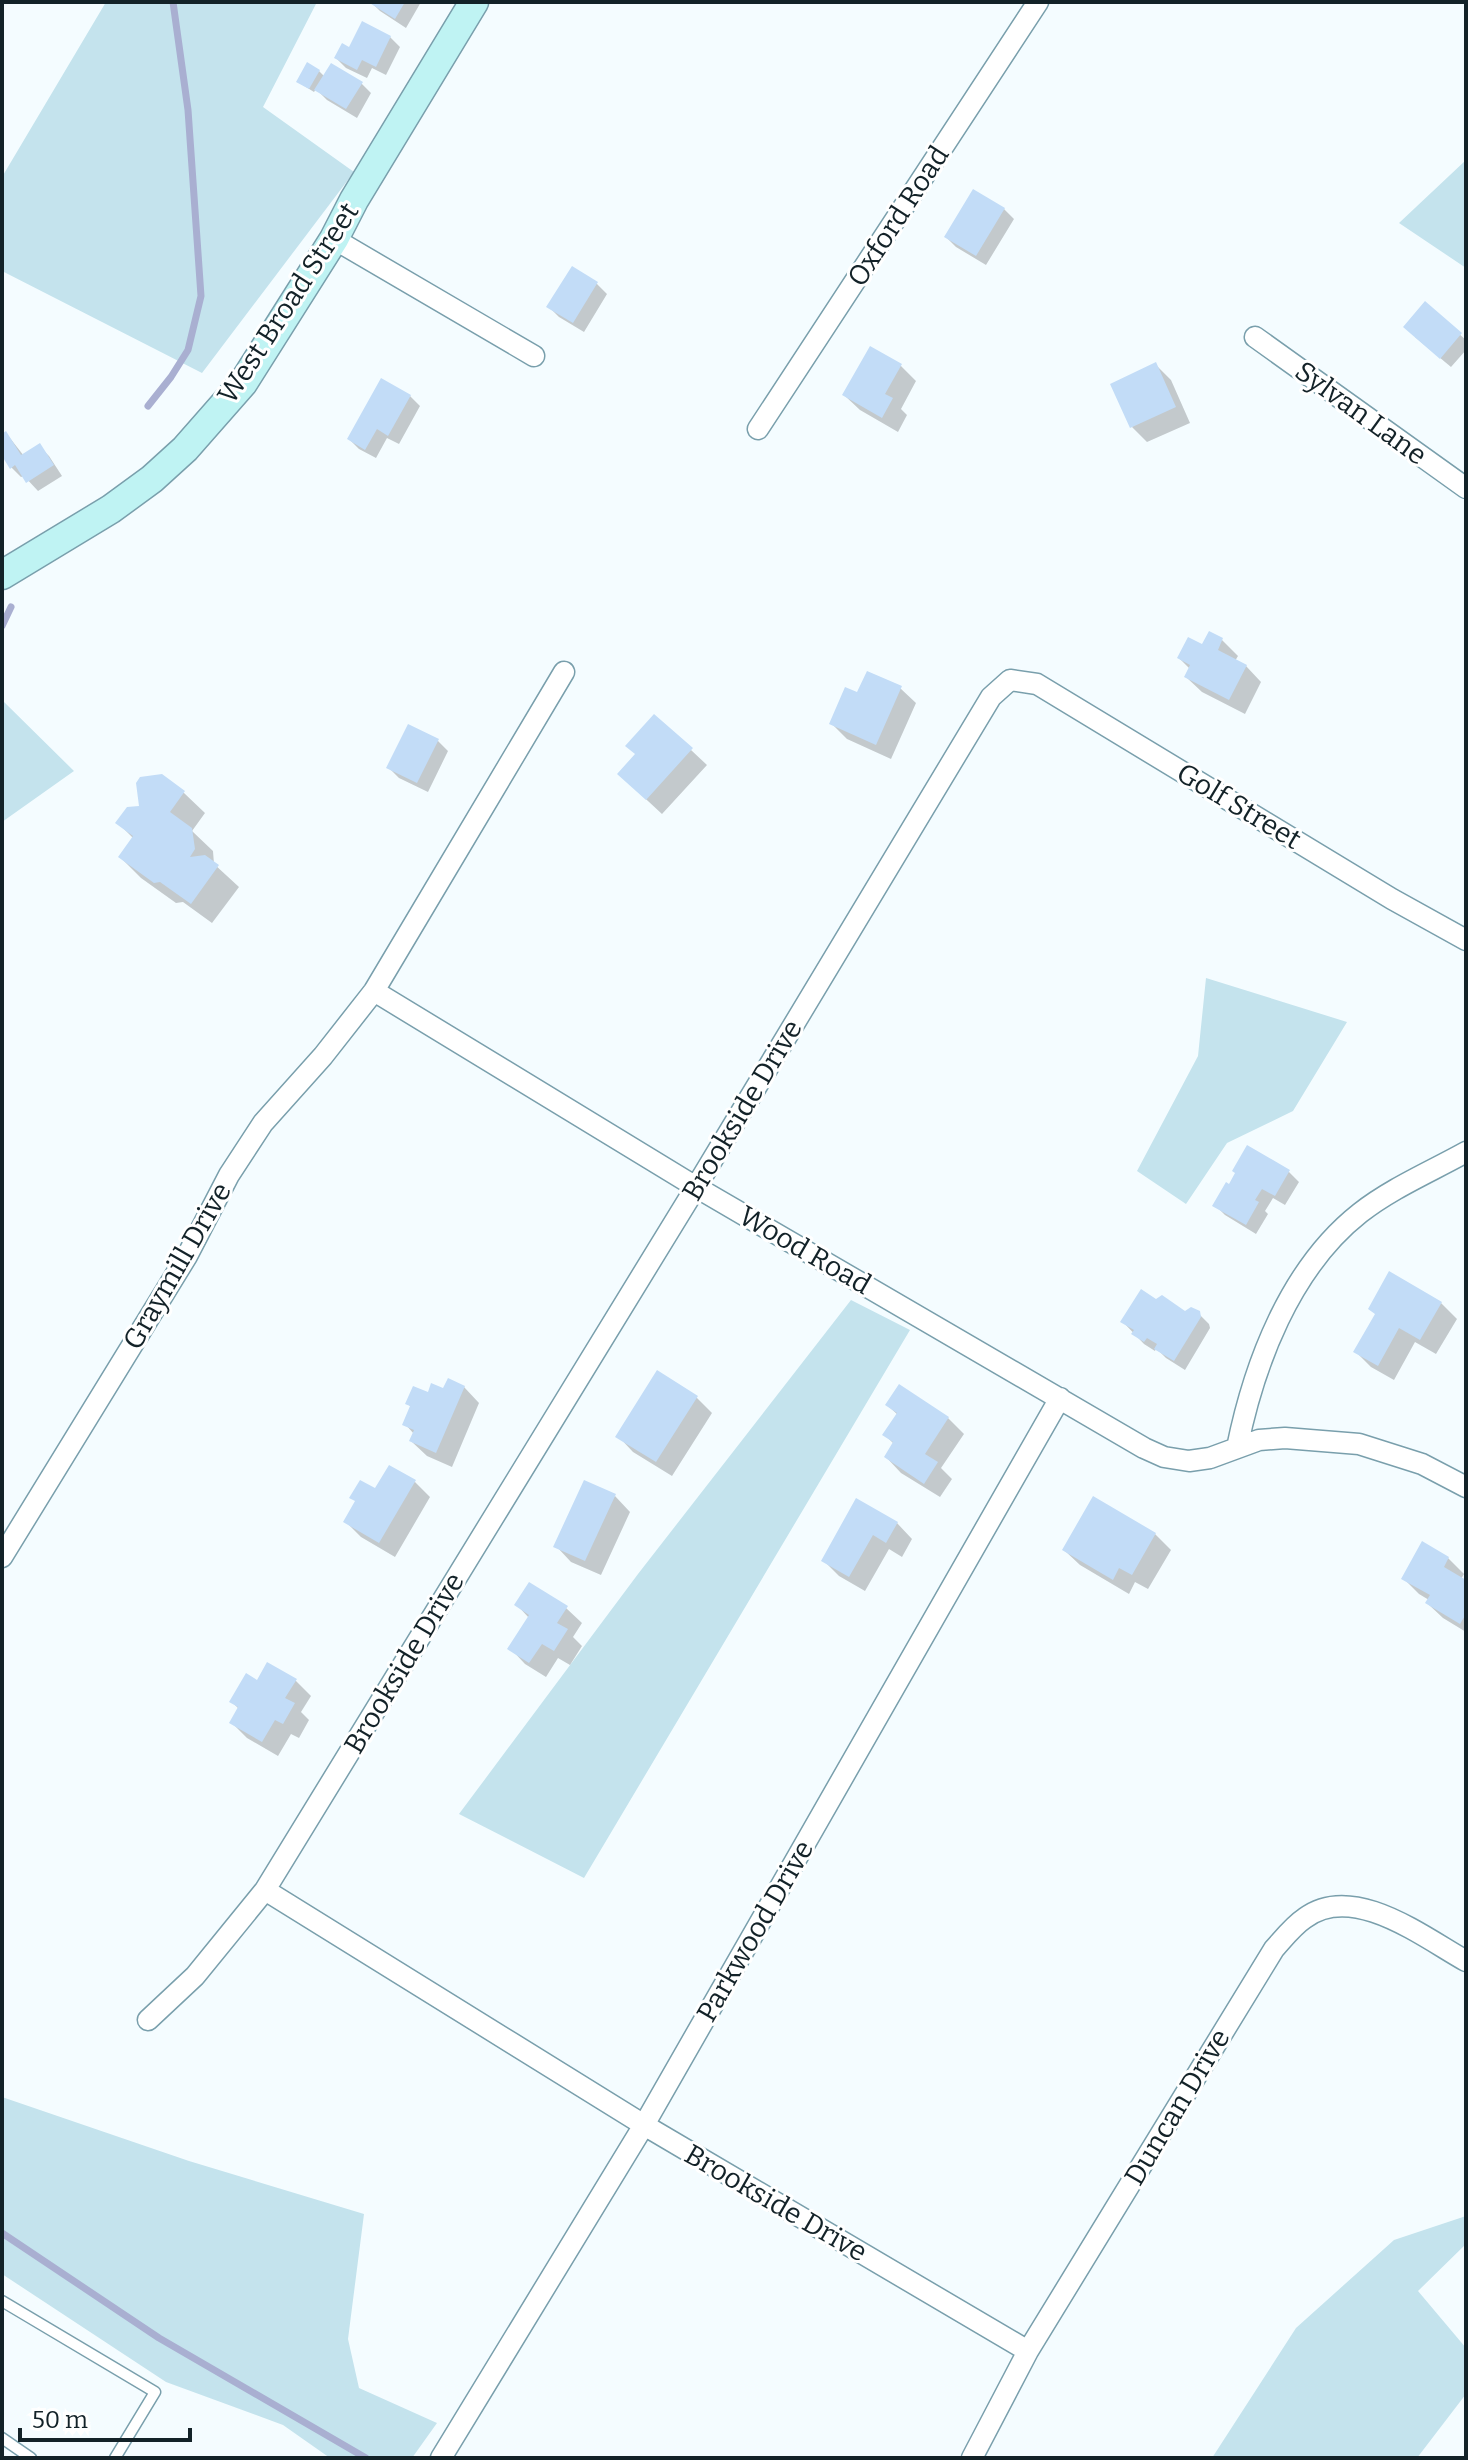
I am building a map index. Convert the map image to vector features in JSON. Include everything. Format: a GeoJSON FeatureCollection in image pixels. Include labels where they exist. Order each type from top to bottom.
{"type":"FeatureCollection","features":[{"type":"Feature","properties":{"kind":"street","name":"West Broad Street"},"geometry":{"type":"LineString","coordinates":[[2,575],[111,509],[152,479],[185,449],[243,383],[334,239],[354,200],[474,2]]}},
{"type":"Feature","properties":{"kind":"street","name":"Oxford Road"},"geometry":{"type":"LineString","coordinates":[[758,429],[1038,2]]}},
{"type":"Feature","properties":{"kind":"street"},"geometry":{"type":"LineString","coordinates":[[334,239],[534,356]]}},
{"type":"Feature","properties":{"kind":"street","name":"Sylvan Lane"},"geometry":{"type":"LineString","coordinates":[[1255,337],[1466,488]]}},
{"type":"Feature","properties":{"kind":"street"},"geometry":{"type":"LineString","coordinates":[[374,991],[564,672]]}},
{"type":"Feature","properties":{"kind":"street","name":"Golf Street"},"geometry":{"type":"LineString","coordinates":[[1010,680],[1037,684],[1379,890],[1465,936]]}},
{"type":"Feature","properties":{"kind":"street","name":"Brookside Drive"},"geometry":{"type":"LineString","coordinates":[[1010,680],[991,697],[696,1187],[265,1890],[644,2125],[1028,2351]]}},
{"type":"Feature","properties":{"kind":"street","name":"Wood Road"},"geometry":{"type":"LineString","coordinates":[[374,991],[696,1187],[1164,1457],[1189,1461],[1210,1458],[1259,1440],[1285,1438],[1359,1444],[1422,1464],[1466,1487]]}},
{"type":"Feature","properties":{"kind":"street","name":"Graymill Drive"},"geometry":{"type":"LineString","coordinates":[[2,1557],[187,1256],[229,1175],[263,1123],[323,1056],[374,991]]}},
{"type":"Feature","properties":{"kind":"street"},"geometry":{"type":"LineString","coordinates":[[1237,1448],[1245,1405],[1267,1345],[1320,1252],[1359,1214],[1386,1195],[1466,1152]]}},
{"type":"Feature","properties":{"kind":"street","name":"Parkwood Drive"},"geometry":{"type":"LineString","coordinates":[[441,2458],[644,2125],[1060,1398]]}},
{"type":"Feature","properties":{"kind":"street"},"geometry":{"type":"LineString","coordinates":[[148,2020],[195,1976],[265,1890]]}},
{"type":"Feature","properties":{"kind":"street","name":"Duncan Drive"},"geometry":{"type":"LineString","coordinates":[[972,2458],[1028,2351],[1274,1949],[1307,1916],[1328,1907],[1351,1905],[1375,1910],[1466,1961]]}},
{"type":"Feature","properties":{"kind":"lane"},"geometry":{"type":"LineString","coordinates":[[2,2301],[155,2392],[115,2458]]}},
{"type":"Feature","properties":{"kind":"lane"},"geometry":{"type":"LineString","coordinates":[[2,2438],[31,2458]]}},
{"type":"Feature","properties":{"kind":"shaded area"},"geometry":{"type":"Polygon","coordinates":[[[106,2],[317,2],[263,107],[354,172],[202,373],[2,271],[2,177],[106,2]]]}},
{"type":"Feature","properties":{"kind":"shaded area"},"geometry":{"type":"Polygon","coordinates":[[[1466,160],[1466,268],[1399,223],[1466,160]]]}},
{"type":"Feature","properties":{"kind":"shaded area"},"geometry":{"type":"Polygon","coordinates":[[[2,700],[74,771],[2,822],[2,700]]]}},
{"type":"Feature","properties":{"kind":"shaded area"},"geometry":{"type":"Polygon","coordinates":[[[1206,978],[1347,1022],[1293,1111],[1227,1143],[1186,1204],[1137,1171],[1198,1056],[1206,978]]]}},
{"type":"Feature","properties":{"kind":"shaded area"},"geometry":{"type":"Polygon","coordinates":[[[851,1300],[910,1330],[584,1878],[459,1814],[638,1574],[851,1300]]]}},
{"type":"Feature","properties":{"kind":"shaded area"},"geometry":{"type":"Polygon","coordinates":[[[2,2097],[189,2161],[364,2214],[348,2339],[359,2388],[437,2423],[412,2458],[330,2458],[283,2425],[166,2382],[2,2274],[2,2097]]]}},
{"type":"Feature","properties":{"kind":"shaded area"},"geometry":{"type":"Polygon","coordinates":[[[1466,2216],[1466,2244],[1418,2291],[1466,2348],[1466,2394],[1417,2458],[1212,2458],[1296,2328],[1394,2240],[1466,2216]]]}},
{"type":"Feature","properties":{"kind":"building"},"geometry":{"type":"Polygon","coordinates":[[[368,2],[405,2],[395,19],[368,2]]]}},
{"type":"Feature","properties":{"kind":"building"},"geometry":{"type":"Polygon","coordinates":[[[362,21],[391,36],[376,67],[362,60],[357,70],[334,58],[342,43],[349,47],[362,21]]]}},
{"type":"Feature","properties":{"kind":"building"},"geometry":{"type":"Polygon","coordinates":[[[307,62],[320,70],[309,89],[296,82],[307,62]]]}},
{"type":"Feature","properties":{"kind":"building"},"geometry":{"type":"Polygon","coordinates":[[[331,63],[363,82],[346,109],[314,90],[331,63]]]}},
{"type":"Feature","properties":{"kind":"building"},"geometry":{"type":"Polygon","coordinates":[[[973,189],[1005,208],[976,256],[944,237],[973,189]]]}},
{"type":"Feature","properties":{"kind":"building"},"geometry":{"type":"Polygon","coordinates":[[[572,266],[598,282],[573,323],[546,307],[572,266]]]}},
{"type":"Feature","properties":{"kind":"building"},"geometry":{"type":"Polygon","coordinates":[[[1425,301],[1462,333],[1440,359],[1403,327],[1425,301]]]}},
{"type":"Feature","properties":{"kind":"building"},"geometry":{"type":"Polygon","coordinates":[[[870,346],[902,364],[885,394],[893,398],[882,418],[842,395],[870,346]]]}},
{"type":"Feature","properties":{"kind":"building"},"geometry":{"type":"Polygon","coordinates":[[[1156,362],[1176,407],[1130,428],[1110,384],[1156,362]]]}},
{"type":"Feature","properties":{"kind":"building"},"geometry":{"type":"Polygon","coordinates":[[[381,378],[411,395],[388,436],[377,429],[365,450],[347,439],[381,378]]]}},
{"type":"Feature","properties":{"kind":"building"},"geometry":{"type":"Polygon","coordinates":[[[6,431],[21,455],[40,443],[54,465],[26,483],[15,465],[10,469],[2,456],[2,434],[6,431]]]}},
{"type":"Feature","properties":{"kind":"building"},"geometry":{"type":"Polygon","coordinates":[[[1209,631],[1223,638],[1218,650],[1247,665],[1229,700],[1184,677],[1190,665],[1177,658],[1188,637],[1202,644],[1209,631]]]}},
{"type":"Feature","properties":{"kind":"building"},"geometry":{"type":"Polygon","coordinates":[[[867,671],[902,686],[876,745],[829,724],[845,687],[857,692],[867,671]]]}},
{"type":"Feature","properties":{"kind":"building"},"geometry":{"type":"Polygon","coordinates":[[[654,714],[693,748],[646,800],[617,774],[635,754],[625,746],[654,714]]]}},
{"type":"Feature","properties":{"kind":"building"},"geometry":{"type":"Polygon","coordinates":[[[408,724],[439,739],[417,783],[386,768],[408,724]]]}},
{"type":"Feature","properties":{"kind":"building"},"geometry":{"type":"Polygon","coordinates":[[[162,774],[185,791],[170,812],[192,828],[195,849],[190,857],[205,855],[219,865],[191,904],[118,857],[133,836],[115,823],[127,807],[139,806],[136,783],[140,777],[162,774]]]}},
{"type":"Feature","properties":{"kind":"building"},"geometry":{"type":"Polygon","coordinates":[[[1247,1145],[1290,1170],[1275,1196],[1262,1189],[1255,1200],[1259,1202],[1246,1225],[1212,1206],[1226,1182],[1229,1184],[1235,1173],[1232,1171],[1247,1145]]]}},
{"type":"Feature","properties":{"kind":"building"},"geometry":{"type":"Polygon","coordinates":[[[1389,1271],[1442,1302],[1420,1340],[1399,1328],[1378,1366],[1353,1352],[1375,1314],[1368,1309],[1389,1271]]]}},
{"type":"Feature","properties":{"kind":"building"},"geometry":{"type":"Polygon","coordinates":[[[1141,1289],[1156,1299],[1162,1295],[1185,1311],[1191,1307],[1200,1311],[1201,1317],[1174,1361],[1154,1349],[1157,1344],[1147,1338],[1144,1342],[1131,1334],[1134,1330],[1120,1322],[1141,1289]]]}},
{"type":"Feature","properties":{"kind":"building"},"geometry":{"type":"Polygon","coordinates":[[[657,1370],[698,1396],[656,1462],[615,1437],[657,1370]]]}},
{"type":"Feature","properties":{"kind":"building"},"geometry":{"type":"Polygon","coordinates":[[[448,1378],[465,1386],[436,1453],[409,1441],[414,1430],[402,1425],[410,1406],[405,1404],[413,1386],[428,1392],[431,1383],[443,1388],[448,1378]]]}},
{"type":"Feature","properties":{"kind":"building"},"geometry":{"type":"Polygon","coordinates":[[[899,1384],[949,1417],[925,1454],[938,1462],[924,1484],[884,1457],[893,1442],[882,1435],[897,1413],[885,1405],[899,1384]]]}},
{"type":"Feature","properties":{"kind":"building"},"geometry":{"type":"Polygon","coordinates":[[[389,1465],[416,1480],[379,1543],[343,1522],[355,1501],[349,1498],[360,1480],[375,1488],[389,1465]]]}},
{"type":"Feature","properties":{"kind":"building"},"geometry":{"type":"Polygon","coordinates":[[[584,1480],[616,1494],[585,1561],[553,1547],[584,1480]]]}},
{"type":"Feature","properties":{"kind":"building"},"geometry":{"type":"Polygon","coordinates":[[[1093,1496],[1156,1533],[1132,1575],[1119,1568],[1113,1580],[1062,1550],[1093,1496]]]}},
{"type":"Feature","properties":{"kind":"building"},"geometry":{"type":"Polygon","coordinates":[[[856,1498],[898,1522],[886,1543],[873,1535],[849,1577],[821,1561],[856,1498]]]}},
{"type":"Feature","properties":{"kind":"building"},"geometry":{"type":"Polygon","coordinates":[[[1422,1541],[1449,1557],[1444,1567],[1466,1580],[1466,1614],[1460,1624],[1425,1603],[1430,1595],[1401,1579],[1422,1541]]]}},
{"type":"Feature","properties":{"kind":"building"},"geometry":{"type":"Polygon","coordinates":[[[529,1582],[568,1606],[557,1623],[568,1629],[554,1651],[542,1644],[529,1663],[507,1649],[529,1615],[514,1605],[529,1582]]]}},
{"type":"Feature","properties":{"kind":"building"},"geometry":{"type":"Polygon","coordinates":[[[267,1662],[297,1679],[285,1698],[295,1703],[283,1724],[275,1720],[262,1742],[229,1723],[238,1707],[229,1702],[246,1673],[257,1680],[267,1662]]]}},
{"type":"Feature","properties":{"kind":"waterway"},"geometry":{"type":"LineString","coordinates":[[148,406],[188,350],[201,296],[188,110],[173,2]]}},
{"type":"Feature","properties":{"kind":"waterway"},"geometry":{"type":"LineString","coordinates":[[2,626],[11,607]]}},
{"type":"Feature","properties":{"kind":"waterway"},"geometry":{"type":"LineString","coordinates":[[2,2233],[159,2338],[366,2458]]}}]}
